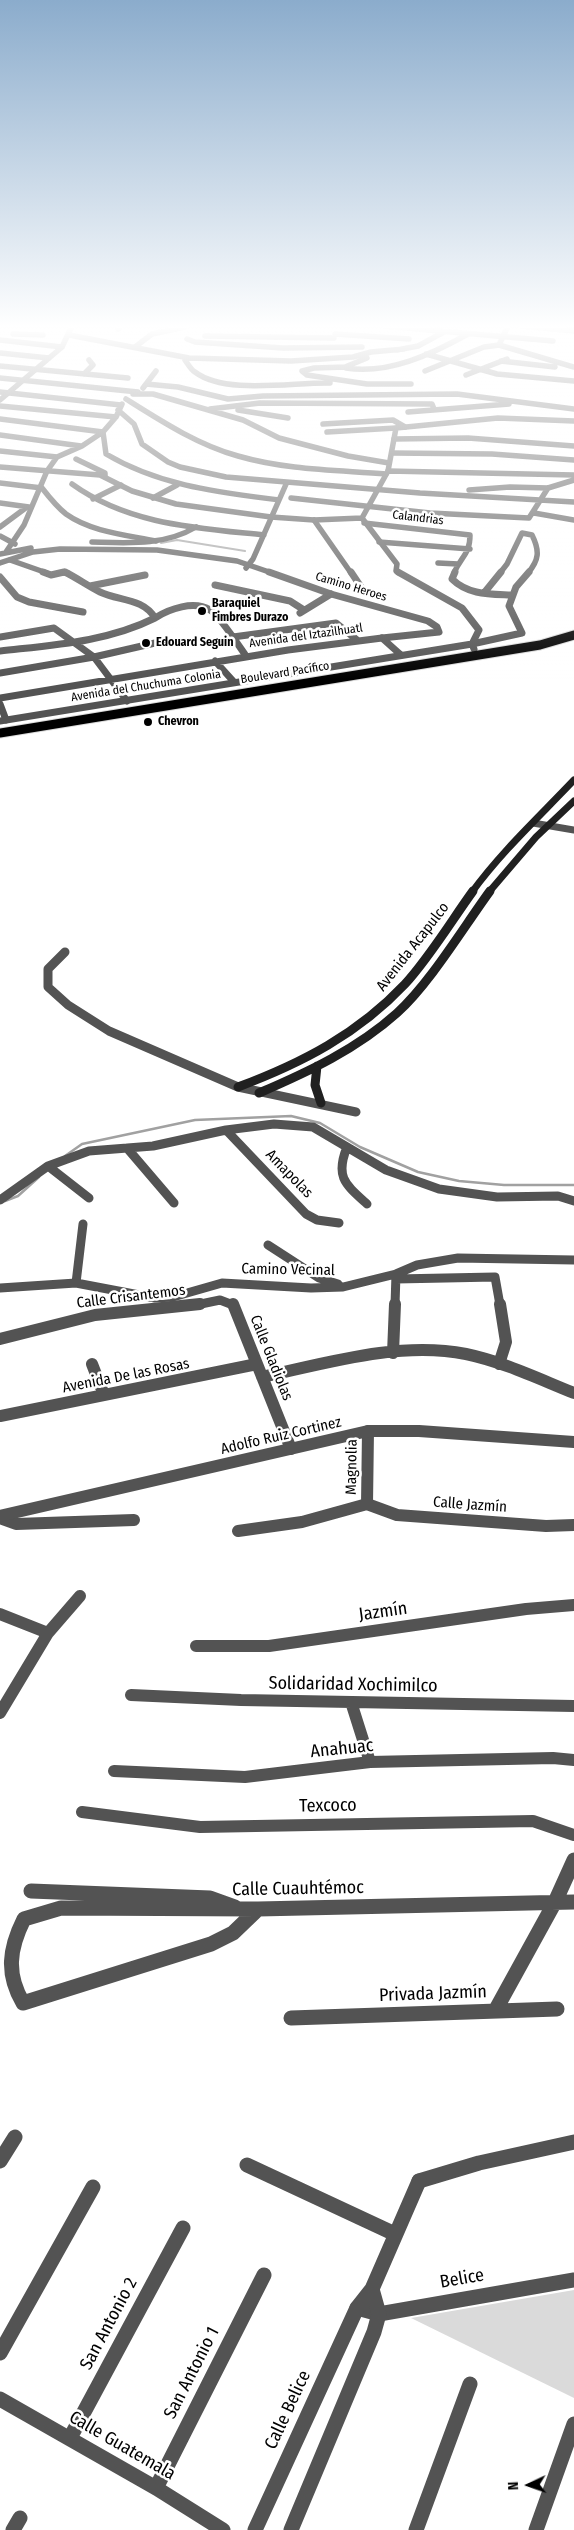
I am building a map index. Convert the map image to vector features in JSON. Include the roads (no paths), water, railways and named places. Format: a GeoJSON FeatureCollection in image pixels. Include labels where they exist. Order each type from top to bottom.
{"type":"FeatureCollection","features":[{"type":"Feature","properties":{"kind":"main road","name":"Boulevard Pacífico"},"geometry":{"type":"LineString","coordinates":[[0,733],[540,645],[574,635]]}},
{"type":"Feature","properties":{"kind":"main road","name":"Avenida Acapulco"},"geometry":{"type":"LineString","coordinates":[[238,1088],[288,1068],[334,1042],[381,1008],[407,982],[481,880],[521,832],[533,823],[574,780]]}},
{"type":"Feature","properties":{"kind":"main road","name":"Avenida Acapulco"},"geometry":{"type":"LineString","coordinates":[[259,1093],[317,1066],[356,1045],[398,1012],[423,983],[502,875],[574,801]]}},
{"type":"Feature","properties":{"kind":"main road"},"geometry":{"type":"LineString","coordinates":[[317,1066],[313,1080],[314,1089],[321,1103]]}},
{"type":"Feature","properties":{"kind":"street"},"geometry":{"type":"LineString","coordinates":[[68,444],[82,446]]}},
{"type":"Feature","properties":{"kind":"street"},"geometry":{"type":"LineString","coordinates":[[0,451],[57,457],[85,444]]}},
{"type":"Feature","properties":{"kind":"street"},"geometry":{"type":"LineString","coordinates":[[105,444],[106,454],[177,485],[279,500]]}},
{"type":"Feature","properties":{"kind":"street"},"geometry":{"type":"LineString","coordinates":[[142,444],[168,462],[226,477],[574,502]]}},
{"type":"Feature","properties":{"kind":"street"},"geometry":{"type":"LineString","coordinates":[[209,444],[237,456],[300,468],[574,475]]}},
{"type":"Feature","properties":{"kind":"street"},"geometry":{"type":"LineString","coordinates":[[302,444],[388,469]]}},
{"type":"Feature","properties":{"kind":"street"},"geometry":{"type":"LineString","coordinates":[[393,444],[388,469],[380,488],[368,505],[363,520],[397,564],[396,571],[404,578],[445,595],[472,616],[479,630],[472,644],[476,654]]}},
{"type":"Feature","properties":{"kind":"street"},"geometry":{"type":"LineString","coordinates":[[548,444],[574,446]]}},
{"type":"Feature","properties":{"kind":"street"},"geometry":{"type":"LineString","coordinates":[[392,452],[492,454],[537,459],[574,460]]}},
{"type":"Feature","properties":{"kind":"street"},"geometry":{"type":"LineString","coordinates":[[3,553],[15,544],[29,507],[42,488],[47,472],[57,457]]}},
{"type":"Feature","properties":{"kind":"street"},"geometry":{"type":"LineString","coordinates":[[76,459],[105,473],[106,477]]}},
{"type":"Feature","properties":{"kind":"street"},"geometry":{"type":"LineString","coordinates":[[0,467],[106,477]]}},
{"type":"Feature","properties":{"kind":"street","name":"Calandrias"},"geometry":{"type":"LineString","coordinates":[[106,477],[153,498],[176,504],[271,517],[314,520],[363,520],[470,535],[470,549]]}},
{"type":"Feature","properties":{"kind":"street"},"geometry":{"type":"LineString","coordinates":[[400,491],[548,488],[574,480]]}},
{"type":"Feature","properties":{"kind":"street"},"geometry":{"type":"LineString","coordinates":[[250,567],[287,482]]}},
{"type":"Feature","properties":{"kind":"street"},"geometry":{"type":"LineString","coordinates":[[0,483],[42,488],[66,514],[74,518],[109,530],[156,541]]}},
{"type":"Feature","properties":{"kind":"street"},"geometry":{"type":"LineString","coordinates":[[72,484],[93,498],[133,515],[196,527],[264,535]]}},
{"type":"Feature","properties":{"kind":"street"},"geometry":{"type":"LineString","coordinates":[[93,498],[121,484]]}},
{"type":"Feature","properties":{"kind":"street"},"geometry":{"type":"LineString","coordinates":[[153,498],[177,485]]}},
{"type":"Feature","properties":{"kind":"street"},"geometry":{"type":"LineString","coordinates":[[532,516],[548,488]]}},
{"type":"Feature","properties":{"kind":"street"},"geometry":{"type":"LineString","coordinates":[[291,498],[430,513],[532,516],[574,520]]}},
{"type":"Feature","properties":{"kind":"street"},"geometry":{"type":"LineString","coordinates":[[0,503],[29,507]]}},
{"type":"Feature","properties":{"kind":"street"},"geometry":{"type":"LineString","coordinates":[[2,524],[29,507]]}},
{"type":"Feature","properties":{"kind":"street"},"geometry":{"type":"LineString","coordinates":[[314,520],[361,587]]}},
{"type":"Feature","properties":{"kind":"street"},"geometry":{"type":"LineString","coordinates":[[3,553],[63,542],[156,541],[184,535],[196,527]]}},
{"type":"Feature","properties":{"kind":"street"},"geometry":{"type":"LineString","coordinates":[[470,549],[458,564],[452,579],[456,584],[484,593],[511,595],[540,556],[540,546],[532,535],[522,533],[507,564],[484,593]]}},
{"type":"Feature","properties":{"kind":"street"},"geometry":{"type":"LineString","coordinates":[[0,536],[28,554]]}},
{"type":"Feature","properties":{"kind":"street"},"geometry":{"type":"LineString","coordinates":[[145,541],[154,551]]}},
{"type":"Feature","properties":{"kind":"street"},"geometry":{"type":"LineString","coordinates":[[380,542],[470,549]]}},
{"type":"Feature","properties":{"kind":"street","name":"Camino Heroes"},"geometry":{"type":"LineString","coordinates":[[0,564],[28,554],[82,548],[154,551],[250,567],[331,594],[428,621],[437,627],[439,632]]}},
{"type":"Feature","properties":{"kind":"street"},"geometry":{"type":"LineString","coordinates":[[10,560],[51,575],[65,572],[101,593],[143,606],[152,611],[155,618]]}},
{"type":"Feature","properties":{"kind":"street"},"geometry":{"type":"LineString","coordinates":[[438,563],[458,564]]}},
{"type":"Feature","properties":{"kind":"street"},"geometry":{"type":"LineString","coordinates":[[90,586],[146,575]]}},
{"type":"Feature","properties":{"kind":"street"},"geometry":{"type":"LineString","coordinates":[[0,577],[17,598],[83,612]]}},
{"type":"Feature","properties":{"kind":"street"},"geometry":{"type":"LineString","coordinates":[[215,585],[290,601],[302,612],[331,594]]}},
{"type":"Feature","properties":{"kind":"street","name":"Avenida del Chuchuma Colonia"},"geometry":{"type":"LineString","coordinates":[[3,720],[472,644],[522,633],[511,616],[509,605],[511,595]]}},
{"type":"Feature","properties":{"kind":"street"},"geometry":{"type":"LineString","coordinates":[[0,651],[72,642],[142,626],[168,609],[204,607],[210,610],[246,656]]}},
{"type":"Feature","properties":{"kind":"street"},"geometry":{"type":"LineString","coordinates":[[233,637],[281,641],[336,624],[357,640]]}},
{"type":"Feature","properties":{"kind":"street"},"geometry":{"type":"LineString","coordinates":[[0,637],[54,628],[94,657],[127,701]]}},
{"type":"Feature","properties":{"kind":"street","name":"Avenida del Iztazilhuatl"},"geometry":{"type":"LineString","coordinates":[[0,698],[246,656],[281,641],[357,640],[434,634],[439,632]]}},
{"type":"Feature","properties":{"kind":"street"},"geometry":{"type":"LineString","coordinates":[[382,638],[401,655]]}},
{"type":"Feature","properties":{"kind":"street"},"geometry":{"type":"LineString","coordinates":[[0,673],[94,657],[168,640]]}},
{"type":"Feature","properties":{"kind":"street"},"geometry":{"type":"LineString","coordinates":[[215,661],[234,682]]}},
{"type":"Feature","properties":{"kind":"street"},"geometry":{"type":"LineString","coordinates":[[0,704],[3,720]]}},
{"type":"Feature","properties":{"kind":"street"},"geometry":{"type":"LineString","coordinates":[[533,823],[574,830]]}},
{"type":"Feature","properties":{"kind":"street"},"geometry":{"type":"LineString","coordinates":[[65,952],[48,969],[48,986],[68,1005],[109,1031],[238,1088],[321,1103],[356,1112]]}},
{"type":"Feature","properties":{"kind":"street"},"geometry":{"type":"LineString","coordinates":[[0,1200],[48,1166],[89,1151],[153,1146],[226,1130],[274,1124],[313,1127],[386,1170],[439,1189],[497,1197],[558,1196],[574,1201]]}},
{"type":"Feature","properties":{"kind":"street","name":"Amapolas"},"geometry":{"type":"LineString","coordinates":[[226,1130],[306,1214],[317,1220],[338,1223]]}},
{"type":"Feature","properties":{"kind":"street"},"geometry":{"type":"LineString","coordinates":[[347,1147],[339,1164],[343,1183],[367,1204]]}},
{"type":"Feature","properties":{"kind":"street"},"geometry":{"type":"LineString","coordinates":[[128,1148],[174,1203]]}},
{"type":"Feature","properties":{"kind":"street"},"geometry":{"type":"LineString","coordinates":[[48,1166],[88,1198]]}},
{"type":"Feature","properties":{"kind":"street"},"geometry":{"type":"LineString","coordinates":[[76,1283],[83,1224]]}},
{"type":"Feature","properties":{"kind":"street"},"geometry":{"type":"LineString","coordinates":[[268,1245],[319,1278],[343,1286]]}},
{"type":"Feature","properties":{"kind":"street","name":"Camino Vecinal"},"geometry":{"type":"LineString","coordinates":[[0,1288],[36,1284],[76,1283],[154,1298],[173,1297],[222,1283],[311,1288],[343,1286],[396,1276],[417,1265],[458,1258],[574,1260]]}},
{"type":"Feature","properties":{"kind":"street"},"geometry":{"type":"LineString","coordinates":[[393,1352],[396,1276],[491,1276],[497,1279],[506,1342],[499,1364]]}},
{"type":"Feature","properties":{"kind":"street","name":"Calle Gladiolas"},"geometry":{"type":"LineString","coordinates":[[207,1300],[222,1298],[233,1304],[291,1449]]}},
{"type":"Feature","properties":{"kind":"street","name":"Calle Crisantemos"},"geometry":{"type":"LineString","coordinates":[[0,1339],[82,1317],[132,1310],[188,1307],[207,1300]]}},
{"type":"Feature","properties":{"kind":"street"},"geometry":{"type":"LineString","coordinates":[[262,1377],[393,1352],[451,1352],[499,1364],[574,1393]]}},
{"type":"Feature","properties":{"kind":"street"},"geometry":{"type":"LineString","coordinates":[[92,1364],[104,1395]]}},
{"type":"Feature","properties":{"kind":"street","name":"Avenida De las Rosas"},"geometry":{"type":"LineString","coordinates":[[0,1416],[258,1364]]}},
{"type":"Feature","properties":{"kind":"street","name":"Adolfo Ruiz Cortinez"},"geometry":{"type":"LineString","coordinates":[[0,1517],[368,1431],[419,1431],[574,1442]]}},
{"type":"Feature","properties":{"kind":"street","name":"Magnolia"},"geometry":{"type":"LineString","coordinates":[[367,1504],[368,1431]]}},
{"type":"Feature","properties":{"kind":"street"},"geometry":{"type":"LineString","coordinates":[[238,1531],[302,1522],[367,1504]]}},
{"type":"Feature","properties":{"kind":"street","name":"Calle Jazmín"},"geometry":{"type":"LineString","coordinates":[[367,1504],[397,1515],[546,1526],[574,1525]]}},
{"type":"Feature","properties":{"kind":"street"},"geometry":{"type":"LineString","coordinates":[[0,1517],[16,1524],[134,1520]]}},
{"type":"Feature","properties":{"kind":"street"},"geometry":{"type":"LineString","coordinates":[[0,1713],[48,1633],[80,1596]]}},
{"type":"Feature","properties":{"kind":"street","name":"Jazmín"},"geometry":{"type":"LineString","coordinates":[[196,1646],[269,1646],[526,1609],[574,1604]]}},
{"type":"Feature","properties":{"kind":"street"},"geometry":{"type":"LineString","coordinates":[[0,1614],[48,1633]]}},
{"type":"Feature","properties":{"kind":"street","name":"Solidaridad Xochimilco"},"geometry":{"type":"LineString","coordinates":[[131,1694],[241,1700],[574,1706]]}},
{"type":"Feature","properties":{"kind":"street"},"geometry":{"type":"LineString","coordinates":[[351,1702],[370,1762]]}},
{"type":"Feature","properties":{"kind":"street","name":"Anahuac"},"geometry":{"type":"LineString","coordinates":[[114,1771],[245,1777],[370,1762],[553,1758],[574,1760]]}},
{"type":"Feature","properties":{"kind":"street","name":"Texcoco"},"geometry":{"type":"LineString","coordinates":[[82,1812],[200,1827],[533,1821],[574,1835]]}},
{"type":"Feature","properties":{"kind":"street","name":"Privada Jazmín"},"geometry":{"type":"LineString","coordinates":[[292,2018],[495,2011],[555,1902],[574,1860]]}},
{"type":"Feature","properties":{"kind":"street"},"geometry":{"type":"LineString","coordinates":[[31,1891],[210,1898],[226,1902],[238,1909]]}},
{"type":"Feature","properties":{"kind":"street","name":"Calle Cuauhtémoc"},"geometry":{"type":"LineString","coordinates":[[258,1909],[233,1933],[211,1944],[23,2003],[13,1988],[9,1964],[13,1940],[24,1919],[61,1908],[258,1909],[574,1902]]}},
{"type":"Feature","properties":{"kind":"street"},"geometry":{"type":"LineString","coordinates":[[495,2011],[557,2009]]}},
{"type":"Feature","properties":{"kind":"street"},"geometry":{"type":"LineString","coordinates":[[0,2161],[15,2136]]}},
{"type":"Feature","properties":{"kind":"street","name":"Calle Belice"},"geometry":{"type":"LineString","coordinates":[[255,2530],[357,2308],[372,2289],[394,2234],[419,2181],[479,2163],[574,2142]]}},
{"type":"Feature","properties":{"kind":"street"},"geometry":{"type":"LineString","coordinates":[[247,2165],[394,2234]]}},
{"type":"Feature","properties":{"kind":"street"},"geometry":{"type":"LineString","coordinates":[[0,2353],[93,2187]]}},
{"type":"Feature","properties":{"kind":"street","name":"San Antonio 2"},"geometry":{"type":"LineString","coordinates":[[70,2438],[183,2228]]}},
{"type":"Feature","properties":{"kind":"street","name":"San Antonio 1"},"geometry":{"type":"LineString","coordinates":[[156,2488],[264,2275]]}},
{"type":"Feature","properties":{"kind":"street","name":"Belice"},"geometry":{"type":"LineString","coordinates":[[357,2308],[379,2314],[574,2280]]}},
{"type":"Feature","properties":{"kind":"street"},"geometry":{"type":"LineString","coordinates":[[291,2530],[379,2314],[372,2289]]}},
{"type":"Feature","properties":{"kind":"street"},"geometry":{"type":"LineString","coordinates":[[416,2530],[470,2384]]}},
{"type":"Feature","properties":{"kind":"street","name":"Calle Guatemala"},"geometry":{"type":"LineString","coordinates":[[0,2399],[156,2488],[223,2530]]}},
{"type":"Feature","properties":{"kind":"street"},"geometry":{"type":"LineString","coordinates":[[536,2530],[574,2424]]}},
{"type":"Feature","properties":{"kind":"waterway"},"geometry":{"type":"LineString","coordinates":[[161,543],[177,540],[245,551]]}},
{"type":"Feature","properties":{"kind":"waterway"},"geometry":{"type":"LineString","coordinates":[[65,1156],[82,1144],[195,1120],[291,1116],[320,1123],[360,1147],[418,1172],[459,1181],[504,1185],[574,1185]]}},
{"type":"Feature","properties":{"kind":"waterway"},"geometry":{"type":"LineString","coordinates":[[5,1201],[18,1196],[39,1177]]}},
{"type":"Feature","properties":{"kind":"place","name":"Baraquiel Fimbres Durazo"},"geometry":{"type":"Point","coordinates":[202,611]}},
{"type":"Feature","properties":{"kind":"place","name":"Edouard Seguin"},"geometry":{"type":"Point","coordinates":[146,643]}},
{"type":"Feature","properties":{"kind":"place","name":"Chevron"},"geometry":{"type":"Point","coordinates":[148,722]}}]}
